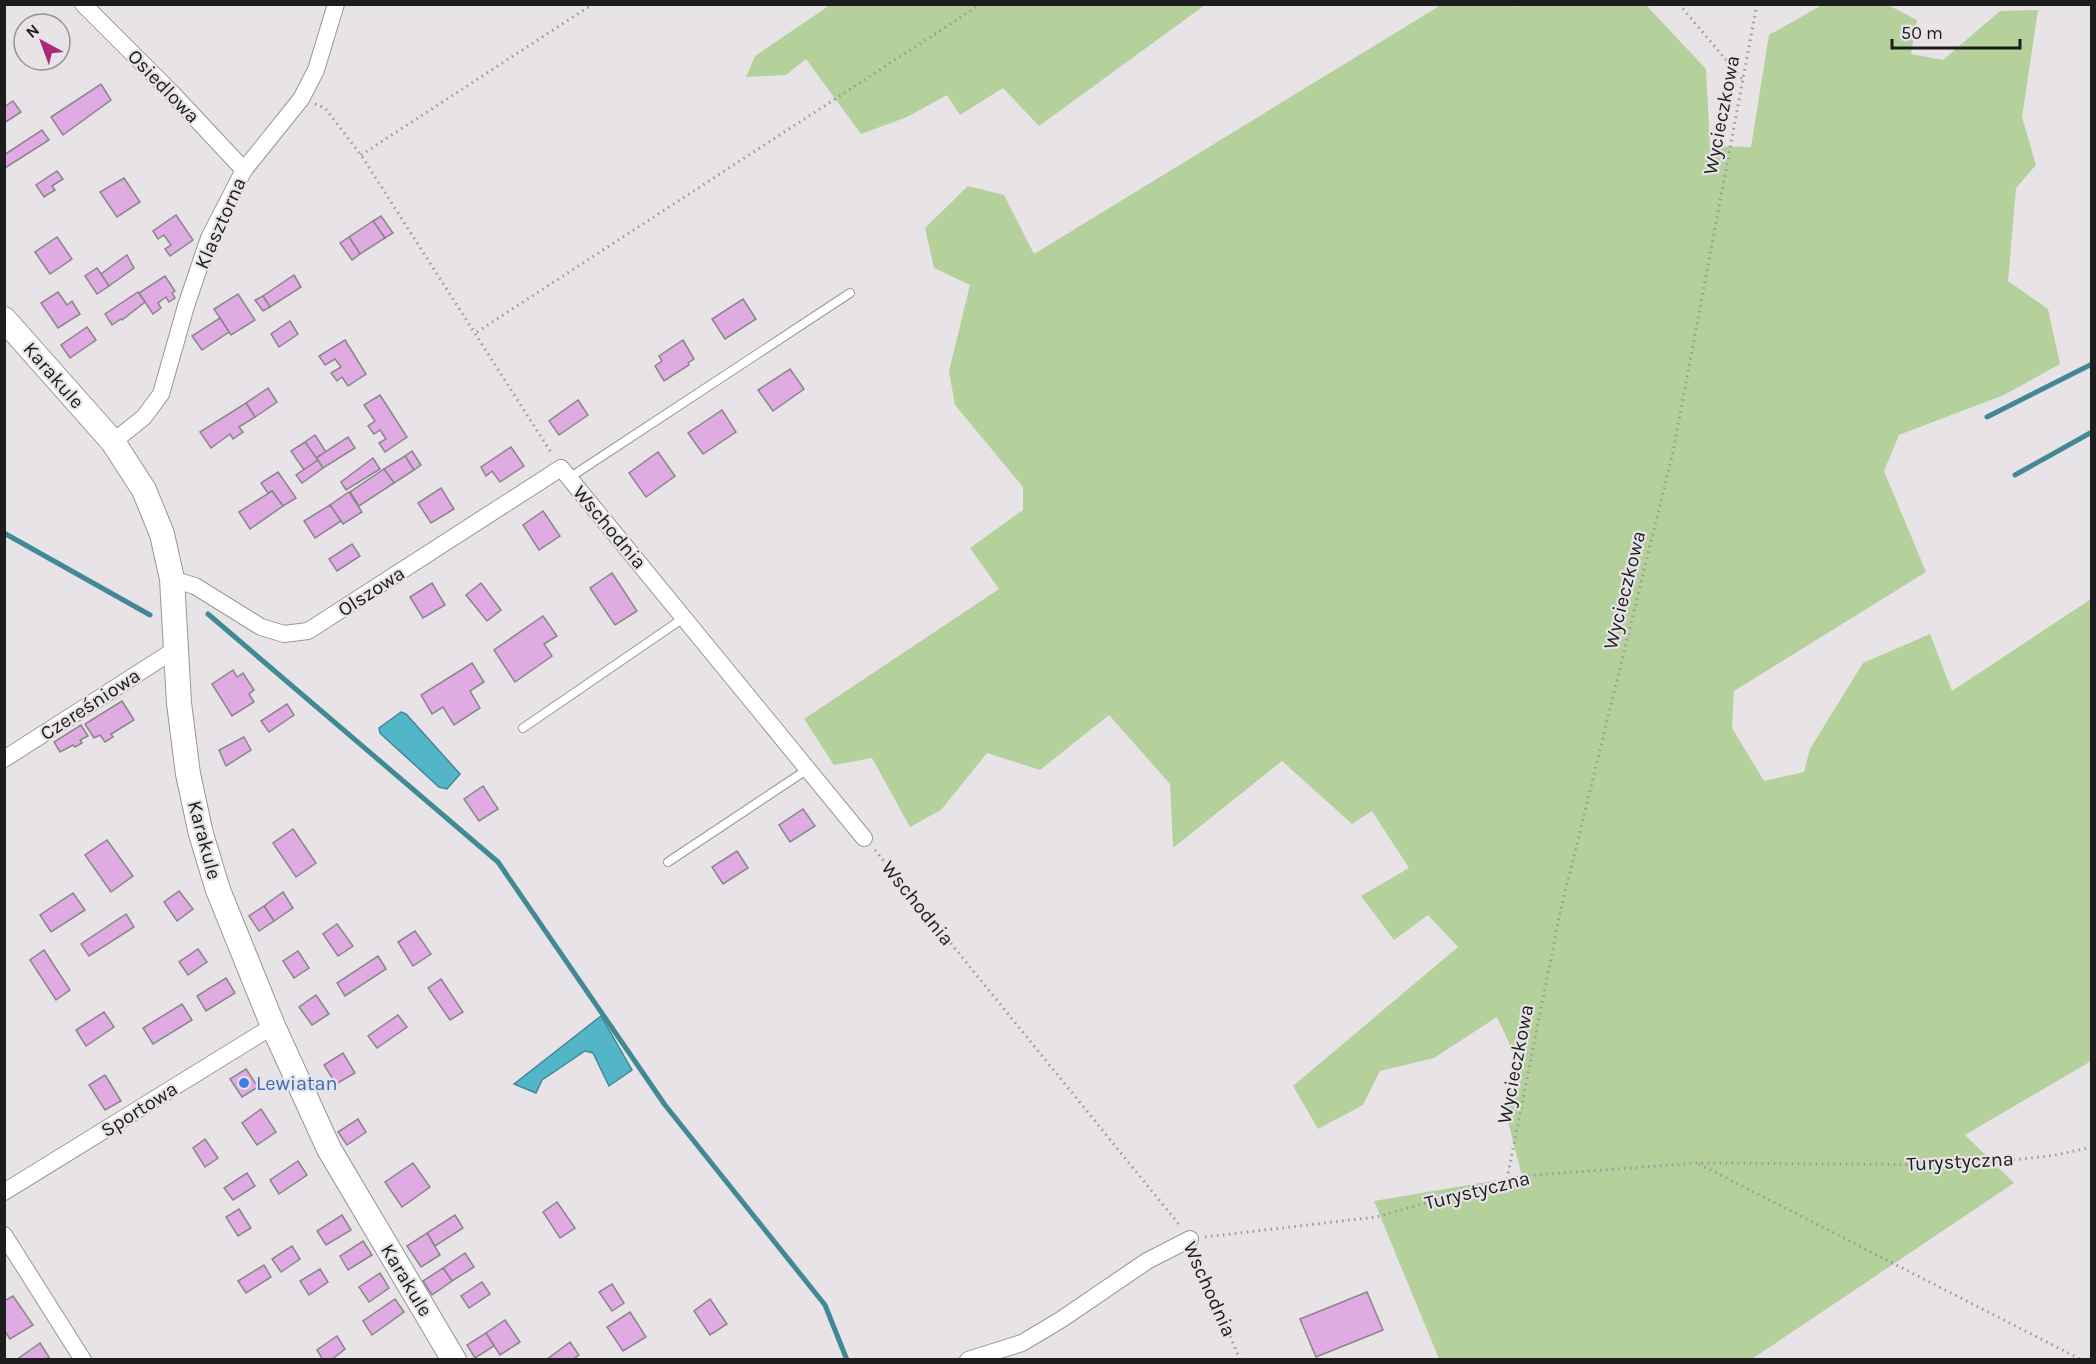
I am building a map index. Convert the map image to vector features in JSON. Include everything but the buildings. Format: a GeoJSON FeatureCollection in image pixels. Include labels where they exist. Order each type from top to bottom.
{"type":"FeatureCollection","features":[{"type":"Feature","properties":{"kind":"street","name":"Osiedlowa"},"geometry":{"type":"LineString","coordinates":[[83,4],[171,92],[244,170]]}},
{"type":"Feature","properties":{"kind":"street","name":"Klasztorna"},"geometry":{"type":"LineString","coordinates":[[113,442],[144,417],[161,394],[186,306],[209,238],[244,170],[301,99],[316,70],[336,4]]}},
{"type":"Feature","properties":{"kind":"street","name":"Karakule"},"geometry":{"type":"LineString","coordinates":[[4,319],[113,442],[144,490],[162,534],[172,579],[178,703],[188,774],[201,834],[218,890],[273,1026],[329,1149],[454,1359]]}},
{"type":"Feature","properties":{"kind":"street","name":"Olszowa"},"geometry":{"type":"LineString","coordinates":[[172,579],[195,586],[261,627],[284,634],[308,632],[565,473]]}},
{"type":"Feature","properties":{"kind":"street","name":"Wschodnia"},"geometry":{"type":"LineString","coordinates":[[565,473],[864,838]]}},
{"type":"Feature","properties":{"kind":"street","name":"Czereśniowa"},"geometry":{"type":"LineString","coordinates":[[4,759],[176,650]]}},
{"type":"Feature","properties":{"kind":"street","name":"Sportowa"},"geometry":{"type":"LineString","coordinates":[[4,1192],[273,1026]]}},
{"type":"Feature","properties":{"kind":"street"},"geometry":{"type":"LineString","coordinates":[[4,1235],[83,1359]]}},
{"type":"Feature","properties":{"kind":"street"},"geometry":{"type":"LineString","coordinates":[[968,1359],[1022,1343],[1062,1319],[1147,1261],[1190,1239]]}},
{"type":"Feature","properties":{"kind":"lane"},"geometry":{"type":"LineString","coordinates":[[565,473],[849,294]]}},
{"type":"Feature","properties":{"kind":"lane"},"geometry":{"type":"LineString","coordinates":[[523,728],[685,617]]}},
{"type":"Feature","properties":{"kind":"lane"},"geometry":{"type":"LineString","coordinates":[[668,862],[808,769]]}},
{"type":"Feature","properties":{"kind":"path"},"geometry":{"type":"LineString","coordinates":[[361,154],[592,4]]}},
{"type":"Feature","properties":{"kind":"path"},"geometry":{"type":"LineString","coordinates":[[477,332],[981,4]]}},
{"type":"Feature","properties":{"kind":"path"},"geometry":{"type":"LineString","coordinates":[[1679,4],[1743,80]]}},
{"type":"Feature","properties":{"kind":"path","name":"Wycieczkowa"},"geometry":{"type":"LineString","coordinates":[[1507,1179],[1560,913],[1673,452],[1757,5]]}},
{"type":"Feature","properties":{"kind":"path"},"geometry":{"type":"LineString","coordinates":[[301,99],[325,108],[361,154],[404,225],[477,332],[565,473]]}},
{"type":"Feature","properties":{"kind":"path","name":"Wschodnia"},"geometry":{"type":"LineString","coordinates":[[864,838],[1190,1239],[1240,1359]]}},
{"type":"Feature","properties":{"kind":"path","name":"Turystyczna"},"geometry":{"type":"LineString","coordinates":[[1190,1239],[1376,1217],[1507,1179],[1697,1163],[1970,1165],[2056,1155],[2091,1147]]}},
{"type":"Feature","properties":{"kind":"path"},"geometry":{"type":"LineString","coordinates":[[1697,1163],[2082,1359]]}},
{"type":"Feature","properties":{"kind":"green space"},"geometry":{"type":"Polygon","coordinates":[[[1514,4],[1516,7],[1521,4],[1646,5],[1706,69],[1710,146],[1751,147],[1769,35],[1822,5],[1888,5],[1917,20],[1911,54],[1943,60],[2000,11],[2038,10],[2022,117],[2036,165],[2016,188],[2008,281],[2048,309],[2060,364],[2004,395],[1899,435],[1884,471],[1926,572],[1734,691],[1732,728],[1764,781],[1804,772],[1810,749],[1863,663],[1930,634],[1952,691],[2091,599],[2091,1061],[1965,1135],[2014,1183],[1752,1359],[1439,1359],[1374,1201],[1522,1176],[1505,1110],[1519,1064],[1497,1017],[1434,1058],[1380,1071],[1363,1105],[1318,1129],[1293,1086],[1458,947],[1428,915],[1394,940],[1361,896],[1409,868],[1372,811],[1352,824],[1282,761],[1173,848],[1170,784],[1109,715],[1040,770],[987,753],[941,810],[910,827],[872,758],[834,765],[804,719],[999,589],[970,548],[1023,510],[1023,487],[955,405],[949,371],[970,285],[934,268],[925,228],[968,186],[1004,195],[1034,254],[1441,5],[1514,4]]]}},
{"type":"Feature","properties":{"kind":"green space"},"geometry":{"type":"Polygon","coordinates":[[[830,5],[1205,5],[1039,126],[1003,88],[960,115],[947,95],[907,117],[861,134],[806,59],[786,75],[746,77],[755,56],[830,5]]]}},
{"type":"Feature","properties":{"kind":"water"},"geometry":{"type":"Polygon","coordinates":[[[401,712],[406,714],[460,774],[447,789],[439,787],[380,733],[379,728],[401,712]]]}},
{"type":"Feature","properties":{"kind":"water"},"geometry":{"type":"Polygon","coordinates":[[[601,1016],[632,1070],[609,1086],[593,1053],[585,1051],[542,1080],[536,1093],[514,1084],[601,1016]]]}},
{"type":"Feature","properties":{"kind":"waterway"},"geometry":{"type":"LineString","coordinates":[[1987,417],[2092,364]]}},
{"type":"Feature","properties":{"kind":"waterway"},"geometry":{"type":"LineString","coordinates":[[2015,475],[2092,432]]}},
{"type":"Feature","properties":{"kind":"waterway"},"geometry":{"type":"LineString","coordinates":[[4,533],[150,615]]}},
{"type":"Feature","properties":{"kind":"waterway"},"geometry":{"type":"LineString","coordinates":[[208,614],[498,862],[665,1105],[825,1305],[847,1360]]}},
{"type":"Feature","properties":{"kind":"place","name":"Lewiatan"},"geometry":{"type":"Point","coordinates":[244,1083]}}]}
